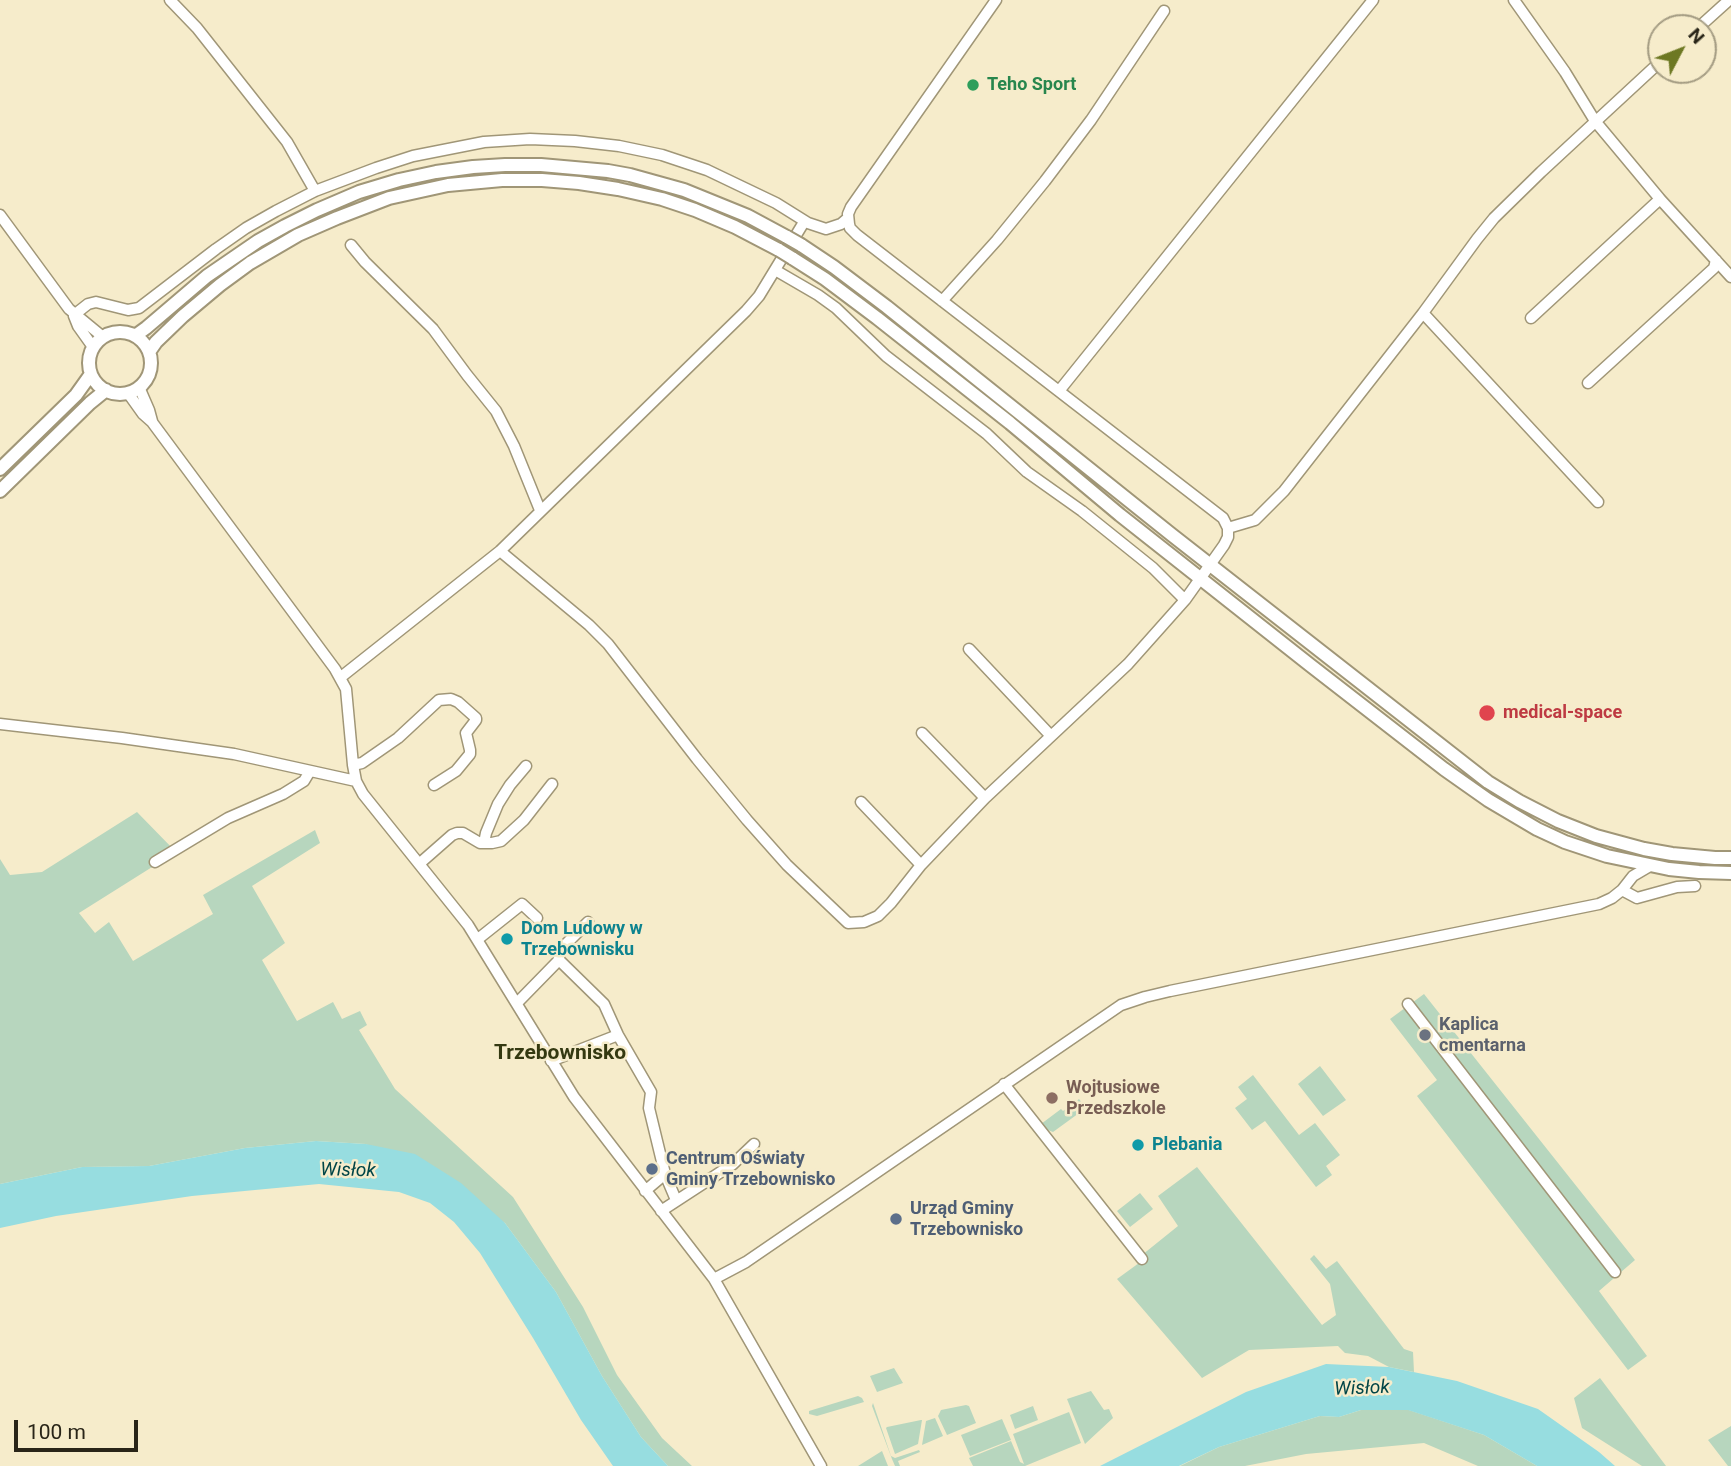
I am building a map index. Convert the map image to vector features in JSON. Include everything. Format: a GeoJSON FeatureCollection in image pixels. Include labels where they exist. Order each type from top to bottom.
{"type":"FeatureCollection","features":[{"type":"Feature","properties":{"kind":"main road"},"geometry":{"type":"LineString","coordinates":[[135,335],[216,270],[258,241],[317,210],[359,192],[398,180],[473,167],[541,165],[630,175],[684,190],[748,216],[834,267],[1488,782],[1519,802],[1595,836],[1644,849],[1696,857],[1731,858]]}},
{"type":"Feature","properties":{"kind":"main road"},"geometry":{"type":"LineString","coordinates":[[149,352],[166,332],[203,298],[250,263],[298,235],[389,198],[448,185],[502,180],[542,180],[618,189],[662,199],[735,227],[825,279],[1010,423],[1077,480],[1310,666],[1488,800],[1565,842],[1630,862],[1699,872],[1731,873]]}},
{"type":"Feature","properties":{"kind":"main road"},"geometry":{"type":"LineString","coordinates":[[119,332],[135,335],[146,345],[149,352],[151,362],[146,380],[134,390],[113,393],[99,386],[89,365],[93,347],[103,337],[119,332]]}},
{"type":"Feature","properties":{"kind":"main road"},"geometry":{"type":"LineString","coordinates":[[0,469],[70,401],[91,374]]}},
{"type":"Feature","properties":{"kind":"main road"},"geometry":{"type":"LineString","coordinates":[[0,491],[106,390]]}},
{"type":"Feature","properties":{"kind":"street"},"geometry":{"type":"LineString","coordinates":[[170,0],[197,28],[287,142],[315,191]]}},
{"type":"Feature","properties":{"kind":"street"},"geometry":{"type":"LineString","coordinates":[[500,551],[589,625],[608,645],[747,820],[787,865],[848,923],[864,922],[878,916],[921,865],[985,798],[1128,664],[1185,600],[1211,565],[1228,537],[1228,528],[1223,518],[857,235],[850,228],[848,218],[851,207],[996,0]]}},
{"type":"Feature","properties":{"kind":"street"},"geometry":{"type":"LineString","coordinates":[[1059,391],[1373,0]]}},
{"type":"Feature","properties":{"kind":"street"},"geometry":{"type":"LineString","coordinates":[[1514,0],[1565,72],[1595,121],[1660,200],[1731,277]]}},
{"type":"Feature","properties":{"kind":"street"},"geometry":{"type":"LineString","coordinates":[[1714,14],[1730,0]]}},
{"type":"Feature","properties":{"kind":"street"},"geometry":{"type":"LineString","coordinates":[[942,301],[1045,181],[1091,120],[1164,11]]}},
{"type":"Feature","properties":{"kind":"street"},"geometry":{"type":"LineString","coordinates":[[1228,528],[1255,520],[1284,491],[1494,218],[1647,74]]}},
{"type":"Feature","properties":{"kind":"street"},"geometry":{"type":"LineString","coordinates":[[74,315],[88,304],[96,302],[128,310],[139,308],[247,228],[315,191],[413,156],[484,142],[530,139],[619,146],[707,170],[776,203],[804,222],[825,229],[841,224],[848,218]]}},
{"type":"Feature","properties":{"kind":"street"},"geometry":{"type":"LineString","coordinates":[[1531,318],[1660,200]]}},
{"type":"Feature","properties":{"kind":"street"},"geometry":{"type":"LineString","coordinates":[[0,215],[74,315],[103,337]]}},
{"type":"Feature","properties":{"kind":"street"},"geometry":{"type":"LineString","coordinates":[[341,677],[500,551],[747,311],[804,222]]}},
{"type":"Feature","properties":{"kind":"street"},"geometry":{"type":"LineString","coordinates":[[351,245],[433,329],[496,411],[514,446],[540,510]]}},
{"type":"Feature","properties":{"kind":"street"},"geometry":{"type":"LineString","coordinates":[[1588,383],[1714,268],[1716,260]]}},
{"type":"Feature","properties":{"kind":"street"},"geometry":{"type":"LineString","coordinates":[[775,270],[836,308],[886,356],[986,434],[1027,472],[1083,511],[1153,568],[1185,600]]}},
{"type":"Feature","properties":{"kind":"street"},"geometry":{"type":"LineString","coordinates":[[1423,313],[1598,502]]}},
{"type":"Feature","properties":{"kind":"street"},"geometry":{"type":"LineString","coordinates":[[74,315],[78,326],[93,347]]}},
{"type":"Feature","properties":{"kind":"street"},"geometry":{"type":"LineString","coordinates":[[134,390],[143,414],[152,422],[341,677],[348,698],[356,780],[369,803],[478,939],[574,1097],[714,1279],[821,1466]]}},
{"type":"Feature","properties":{"kind":"street"},"geometry":{"type":"LineString","coordinates":[[969,649],[1051,736]]}},
{"type":"Feature","properties":{"kind":"street"},"geometry":{"type":"LineString","coordinates":[[353,765],[362,763],[398,738],[439,700],[451,698],[475,715],[476,720],[466,733],[470,754],[456,771],[433,785]]}},
{"type":"Feature","properties":{"kind":"street"},"geometry":{"type":"LineString","coordinates":[[0,724],[234,754],[356,780]]}},
{"type":"Feature","properties":{"kind":"street"},"geometry":{"type":"LineString","coordinates":[[922,733],[985,798]]}},
{"type":"Feature","properties":{"kind":"street"},"geometry":{"type":"LineString","coordinates":[[484,843],[485,833],[498,804],[526,766]]}},
{"type":"Feature","properties":{"kind":"street"},"geometry":{"type":"LineString","coordinates":[[155,862],[228,818],[283,794],[304,781],[310,771]]}},
{"type":"Feature","properties":{"kind":"street"},"geometry":{"type":"LineString","coordinates":[[419,864],[457,833],[463,833],[480,843],[492,844],[501,841],[524,820],[552,784]]}},
{"type":"Feature","properties":{"kind":"street"},"geometry":{"type":"LineString","coordinates":[[861,802],[921,865]]}},
{"type":"Feature","properties":{"kind":"street"},"geometry":{"type":"LineString","coordinates":[[1629,880],[1630,862],[1634,854],[1644,849]]}},
{"type":"Feature","properties":{"kind":"street"},"geometry":{"type":"LineString","coordinates":[[714,1279],[746,1262],[1113,1009],[1132,1001],[1211,983],[1577,909],[1606,901],[1622,890],[1638,872],[1650,866]]}},
{"type":"Feature","properties":{"kind":"street"},"geometry":{"type":"LineString","coordinates":[[1622,890],[1637,898],[1677,887],[1695,886]]}},
{"type":"Feature","properties":{"kind":"street"},"geometry":{"type":"LineString","coordinates":[[478,939],[522,904],[537,918]]}},
{"type":"Feature","properties":{"kind":"street"},"geometry":{"type":"LineString","coordinates":[[517,1003],[559,960],[559,954],[566,944],[588,922]]}},
{"type":"Feature","properties":{"kind":"street"},"geometry":{"type":"LineString","coordinates":[[559,960],[604,1004],[618,1035],[651,1092],[649,1108],[666,1174],[676,1200]]}},
{"type":"Feature","properties":{"kind":"street"},"geometry":{"type":"LineString","coordinates":[[1408,1004],[1615,1272]]}},
{"type":"Feature","properties":{"kind":"street"},"geometry":{"type":"LineString","coordinates":[[551,1061],[618,1035]]}},
{"type":"Feature","properties":{"kind":"street"},"geometry":{"type":"LineString","coordinates":[[1004,1084],[1142,1259]]}},
{"type":"Feature","properties":{"kind":"street"},"geometry":{"type":"LineString","coordinates":[[661,1211],[733,1164],[754,1144]]}},
{"type":"Feature","properties":{"kind":"street"},"geometry":{"type":"LineString","coordinates":[[645,1191],[666,1174]]}},
{"type":"Feature","properties":{"kind":"green space"},"geometry":{"type":"Polygon","coordinates":[[[137,812],[176,852],[79,913],[95,933],[109,922],[133,961],[213,914],[203,895],[315,830],[320,843],[252,886],[285,943],[262,960],[297,1021],[333,1002],[342,1019],[360,1011],[367,1025],[359,1030],[395,1089],[513,1197],[583,1307],[617,1375],[662,1438],[692,1466],[668,1466],[641,1437],[602,1376],[556,1292],[505,1223],[366,1144],[316,1141],[245,1148],[149,1166],[82,1167],[0,1184],[0,859],[10,875],[42,872],[137,812]]]}},
{"type":"Feature","properties":{"kind":"green space"},"geometry":{"type":"Polygon","coordinates":[[[1424,994],[1635,1260],[1599,1291],[1647,1356],[1628,1370],[1417,1096],[1437,1080],[1390,1019],[1424,994]]]}},
{"type":"Feature","properties":{"kind":"green space"},"geometry":{"type":"Polygon","coordinates":[[[1320,1066],[1346,1100],[1323,1116],[1298,1084],[1320,1066]]]}},
{"type":"Feature","properties":{"kind":"green space"},"geometry":{"type":"Polygon","coordinates":[[[1253,1075],[1299,1135],[1315,1123],[1340,1155],[1326,1166],[1332,1175],[1316,1187],[1265,1121],[1252,1130],[1235,1108],[1247,1099],[1238,1087],[1253,1075]]]}},
{"type":"Feature","properties":{"kind":"green space"},"geometry":{"type":"Polygon","coordinates":[[[1079,1099],[1086,1108],[1053,1132],[1041,1124],[1061,1109],[1063,1111],[1079,1099]]]}},
{"type":"Feature","properties":{"kind":"green space"},"geometry":{"type":"Polygon","coordinates":[[[1197,1167],[1322,1325],[1336,1315],[1330,1284],[1310,1259],[1314,1255],[1326,1269],[1337,1261],[1404,1349],[1413,1352],[1414,1372],[1389,1367],[1368,1356],[1345,1353],[1338,1346],[1249,1350],[1202,1378],[1117,1279],[1139,1263],[1142,1255],[1178,1226],[1158,1196],[1197,1167]]]}},
{"type":"Feature","properties":{"kind":"green space"},"geometry":{"type":"Polygon","coordinates":[[[1140,1193],[1153,1209],[1130,1227],[1117,1211],[1140,1193]]]}},
{"type":"Feature","properties":{"kind":"green space"},"geometry":{"type":"Polygon","coordinates":[[[894,1368],[903,1383],[877,1392],[870,1376],[894,1368]]]}},
{"type":"Feature","properties":{"kind":"green space"},"geometry":{"type":"Polygon","coordinates":[[[1600,1378],[1666,1466],[1642,1466],[1582,1428],[1574,1398],[1600,1378]]]}},
{"type":"Feature","properties":{"kind":"green space"},"geometry":{"type":"Polygon","coordinates":[[[1091,1391],[1104,1410],[1109,1409],[1113,1418],[1085,1444],[1067,1399],[1091,1391]]]}},
{"type":"Feature","properties":{"kind":"green space"},"geometry":{"type":"Polygon","coordinates":[[[858,1396],[864,1402],[817,1416],[809,1414],[809,1411],[858,1396]]]}},
{"type":"Feature","properties":{"kind":"green space"},"geometry":{"type":"Polygon","coordinates":[[[873,1403],[891,1456],[895,1458],[919,1450],[920,1452],[898,1461],[900,1466],[895,1466],[892,1459],[873,1403]]]}},
{"type":"Feature","properties":{"kind":"green space"},"geometry":{"type":"Polygon","coordinates":[[[969,1406],[976,1423],[947,1435],[938,1416],[941,1410],[969,1406]]]}},
{"type":"Feature","properties":{"kind":"green space"},"geometry":{"type":"Polygon","coordinates":[[[1033,1406],[1038,1420],[1015,1429],[1010,1415],[1033,1406]]]}},
{"type":"Feature","properties":{"kind":"green space"},"geometry":{"type":"Polygon","coordinates":[[[1361,1410],[1409,1410],[1484,1435],[1537,1466],[1478,1466],[1424,1443],[1306,1454],[1245,1466],[1180,1466],[1219,1447],[1320,1416],[1339,1417],[1361,1410]]]}},
{"type":"Feature","properties":{"kind":"green space"},"geometry":{"type":"Polygon","coordinates":[[[1069,1412],[1081,1443],[1025,1466],[973,1466],[969,1458],[1011,1441],[1020,1462],[1024,1464],[1013,1434],[1069,1412]]]}},
{"type":"Feature","properties":{"kind":"green space"},"geometry":{"type":"Polygon","coordinates":[[[935,1418],[943,1436],[922,1445],[926,1421],[935,1418]]]}},
{"type":"Feature","properties":{"kind":"green space"},"geometry":{"type":"Polygon","coordinates":[[[1002,1419],[1011,1440],[970,1456],[961,1435],[1002,1419]]]}},
{"type":"Feature","properties":{"kind":"green space"},"geometry":{"type":"Polygon","coordinates":[[[922,1420],[918,1444],[895,1454],[886,1428],[922,1420]]]}},
{"type":"Feature","properties":{"kind":"green space"},"geometry":{"type":"Polygon","coordinates":[[[1731,1426],[1731,1466],[1728,1466],[1708,1440],[1731,1426]]]}},
{"type":"Feature","properties":{"kind":"green space"},"geometry":{"type":"Polygon","coordinates":[[[882,1451],[888,1466],[858,1466],[882,1451]]]}},
{"type":"Feature","properties":{"kind":"water","name":"Wisłok"},"geometry":{"type":"Polygon","coordinates":[[[316,1141],[366,1144],[415,1154],[461,1183],[505,1223],[556,1292],[602,1376],[641,1437],[668,1466],[613,1466],[581,1420],[480,1253],[454,1222],[430,1203],[399,1192],[319,1184],[192,1196],[56,1216],[0,1228],[0,1184],[82,1167],[149,1166],[245,1148],[316,1141]]]}},
{"type":"Feature","properties":{"kind":"water","name":"Wisłok"},"geometry":{"type":"Polygon","coordinates":[[[1326,1364],[1389,1367],[1457,1381],[1538,1409],[1615,1466],[1537,1466],[1484,1435],[1408,1410],[1361,1410],[1339,1417],[1320,1416],[1219,1447],[1179,1466],[1100,1466],[1246,1392],[1326,1364]]]}},
{"type":"Feature","properties":{"kind":"place","name":"Teho Sport"},"geometry":{"type":"Point","coordinates":[973,85]}},
{"type":"Feature","properties":{"kind":"place","name":"medical-space"},"geometry":{"type":"Point","coordinates":[1487,713]}},
{"type":"Feature","properties":{"kind":"place","name":"Dom Ludowy w Trzebownisku"},"geometry":{"type":"Point","coordinates":[507,939]}},
{"type":"Feature","properties":{"kind":"place","name":"Kaplica cmentarna"},"geometry":{"type":"Point","coordinates":[1425,1035]}},
{"type":"Feature","properties":{"kind":"place","name":"Wojtusiowe Przedszkole"},"geometry":{"type":"Point","coordinates":[1052,1098]}},
{"type":"Feature","properties":{"kind":"place","name":"Plebania"},"geometry":{"type":"Point","coordinates":[1138,1145]}},
{"type":"Feature","properties":{"kind":"place","name":"Centrum Oświaty Gminy Trzebownisko"},"geometry":{"type":"Point","coordinates":[652,1169]}},
{"type":"Feature","properties":{"kind":"place","name":"Urząd Gminy Trzebownisko"},"geometry":{"type":"Point","coordinates":[896,1219]}},
{"type":"Feature","properties":{"kind":"district","name":"Trzebownisko"},"geometry":{"type":"Point","coordinates":[560,1054]}}]}
